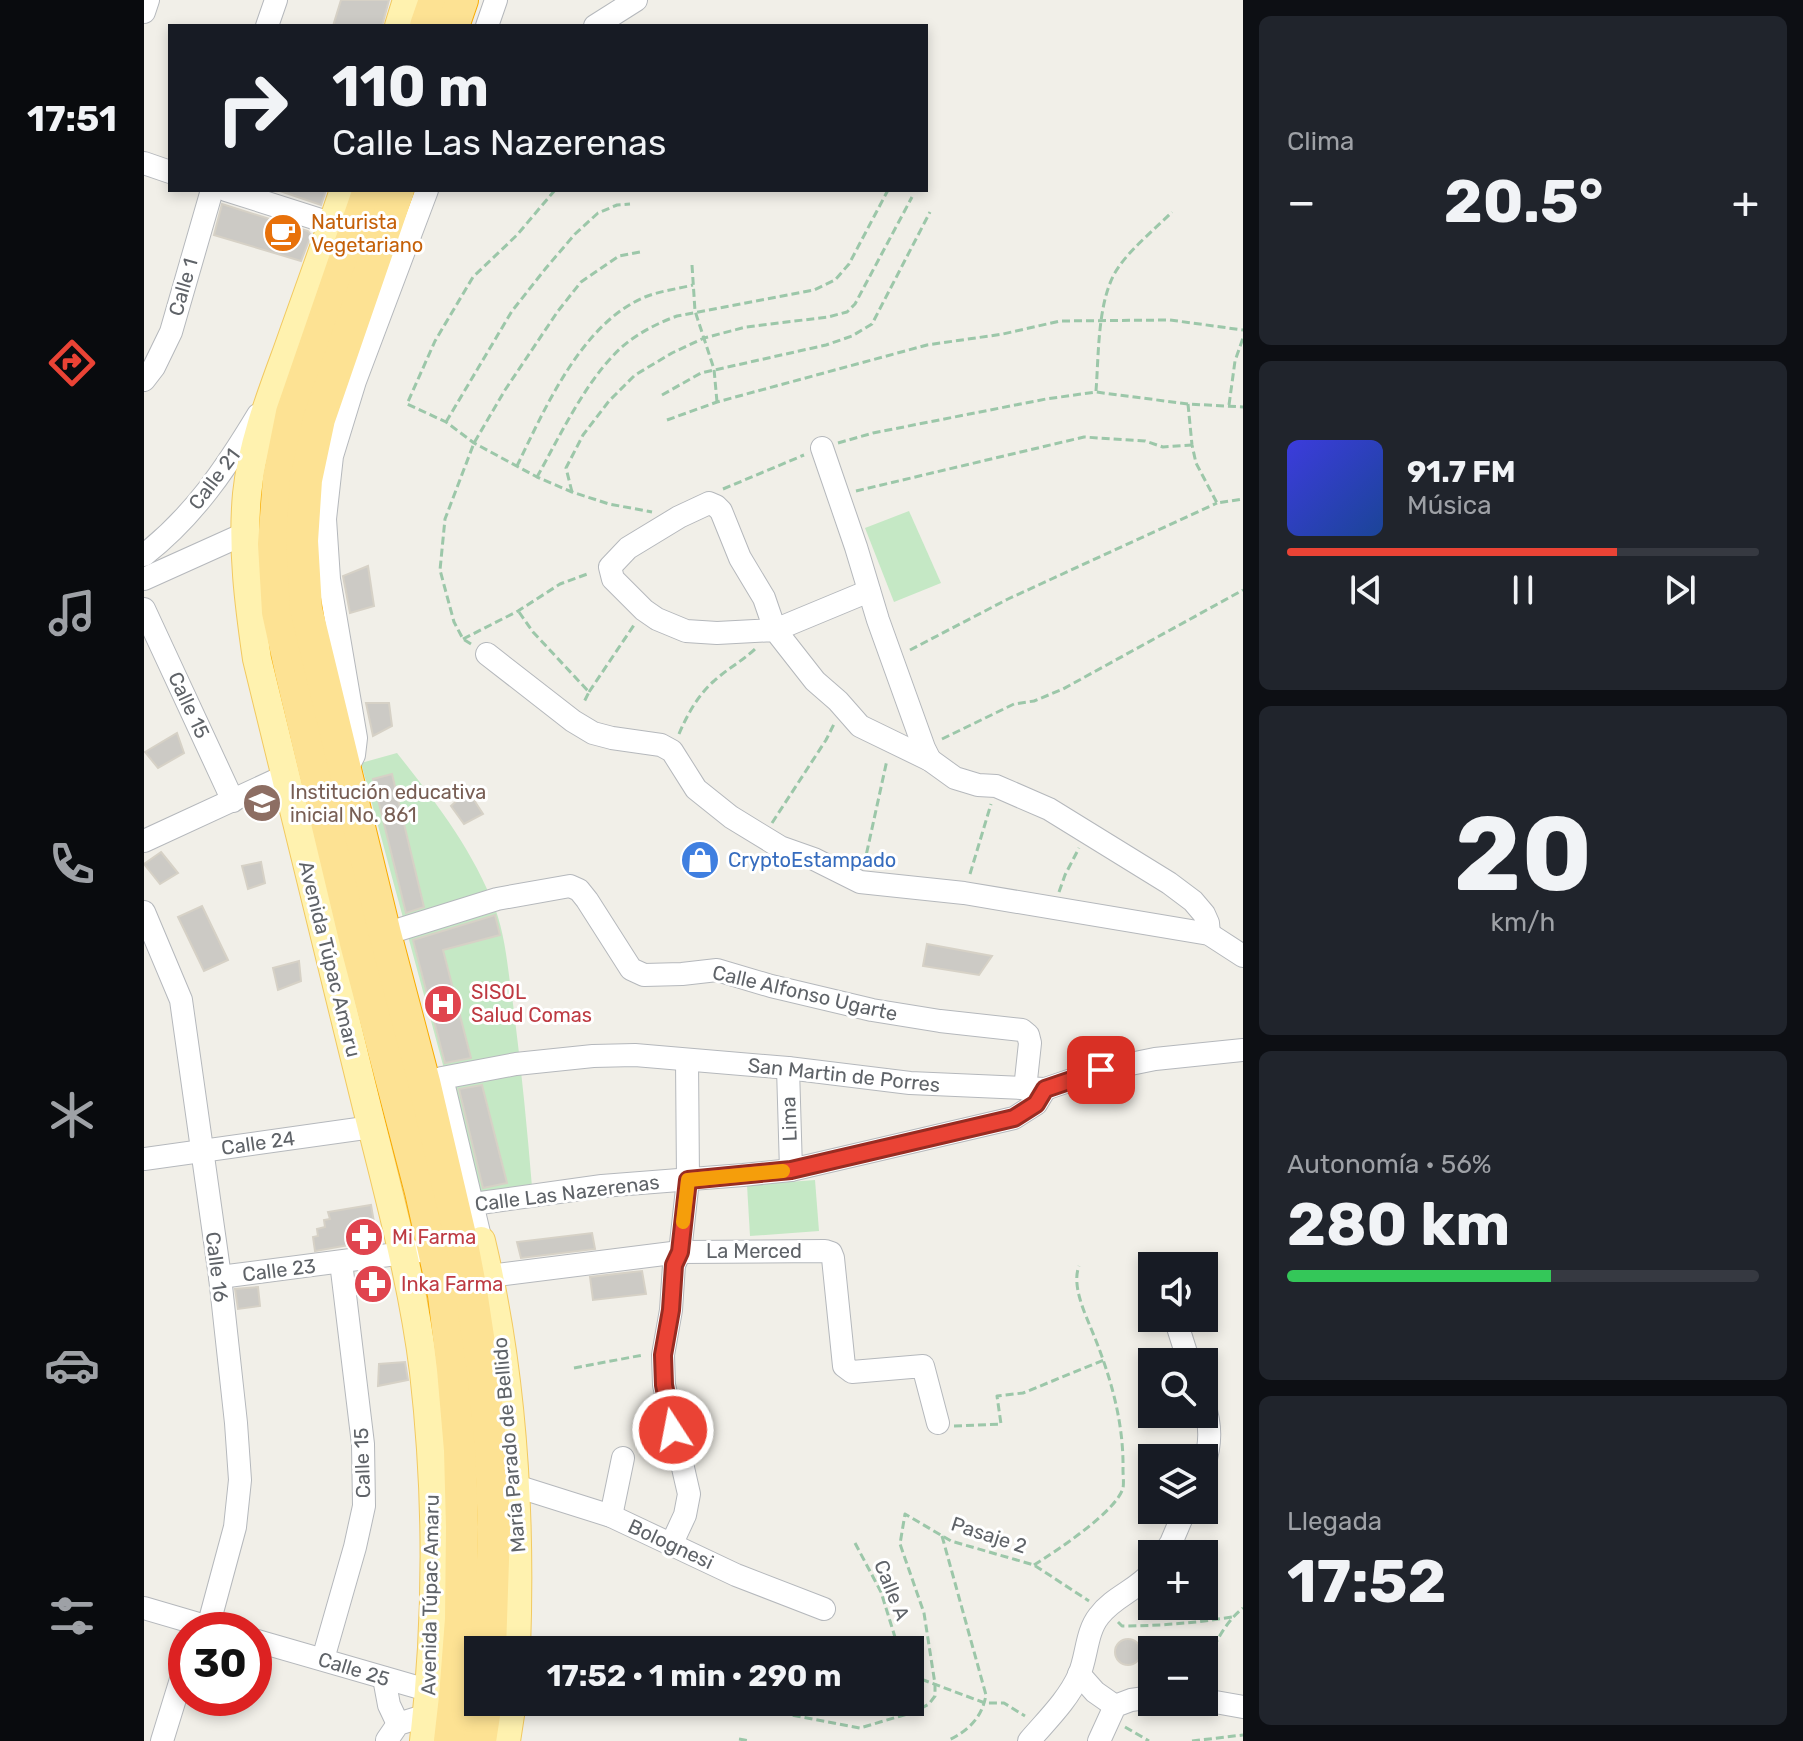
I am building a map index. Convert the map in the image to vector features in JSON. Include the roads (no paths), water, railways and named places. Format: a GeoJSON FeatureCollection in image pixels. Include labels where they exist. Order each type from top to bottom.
{"type":"FeatureCollection","features":[{"type":"Feature","properties":{"kind":"highway"},"geometry":{"type":"LineString","coordinates":[[427,24],[435,0]]}},
{"type":"Feature","properties":{"kind":"highway"},"geometry":{"type":"LineString","coordinates":[[454,24],[462,0]]}},
{"type":"Feature","properties":{"kind":"highway","name":"Avenida Túpac Amaru"},"geometry":{"type":"LineString","coordinates":[[368,192],[292,413],[279,478],[274,544],[278,612],[356,943],[459,1245],[479,1277],[494,1530],[490,1636]]}},
{"type":"Feature","properties":{"kind":"highway","name":"Avenida Túpac Amaru"},"geometry":{"type":"LineString","coordinates":[[397,192],[319,419],[306,480],[302,541],[306,609],[385,934],[424,1082],[463,1206],[459,1245],[444,1295],[460,1450],[462,1527],[461,1619],[444,1709],[450,1741]]}},
{"type":"Feature","properties":{"kind":"highway","name":"Avenida Túpac Amaru"},"geometry":{"type":"LineString","coordinates":[[444,1709],[480,1741]]}},
{"type":"Feature","properties":{"kind":"main road"},"geometry":{"type":"LineString","coordinates":[[400,24],[407,0]]}},
{"type":"Feature","properties":{"kind":"main road","name":"Avenida Túpac Amaru"},"geometry":{"type":"LineString","coordinates":[[343,192],[254,450],[244,534],[248,596],[257,659],[403,1254],[424,1371],[431,1451],[434,1613],[444,1709]]}},
{"type":"Feature","properties":{"kind":"main road","name":"María Parado de Bellido"},"geometry":{"type":"LineString","coordinates":[[479,1277],[501,1337],[516,1486],[516,1636]]}},
{"type":"Feature","properties":{"kind":"main road"},"geometry":{"type":"LineString","coordinates":[[506,1741],[510,1716]]}},
{"type":"Feature","properties":{"kind":"street"},"geometry":{"type":"LineString","coordinates":[[144,12],[148,0]]}},
{"type":"Feature","properties":{"kind":"street"},"geometry":{"type":"LineString","coordinates":[[268,24],[276,0]]}},
{"type":"Feature","properties":{"kind":"street"},"geometry":{"type":"LineString","coordinates":[[488,24],[496,0]]}},
{"type":"Feature","properties":{"kind":"street"},"geometry":{"type":"LineString","coordinates":[[598,24],[636,0]]}},
{"type":"Feature","properties":{"kind":"street"},"geometry":{"type":"LineString","coordinates":[[144,163],[168,171]]}},
{"type":"Feature","properties":{"kind":"street","name":"Calle 1"},"geometry":{"type":"LineString","coordinates":[[144,380],[171,332],[211,192]]}},
{"type":"Feature","properties":{"kind":"street"},"geometry":{"type":"LineString","coordinates":[[232,192],[333,224]]}},
{"type":"Feature","properties":{"kind":"street"},"geometry":{"type":"LineString","coordinates":[[346,772],[354,755],[356,738],[329,579],[325,519],[332,456],[355,381],[426,192]]}},
{"type":"Feature","properties":{"kind":"street","name":"Calle 21"},"geometry":{"type":"LineString","coordinates":[[144,555],[197,506],[272,394]]}},
{"type":"Feature","properties":{"kind":"street"},"geometry":{"type":"LineString","coordinates":[[822,448],[927,754]]}},
{"type":"Feature","properties":{"kind":"street"},"geometry":{"type":"LineString","coordinates":[[869,591],[775,630],[686,631],[644,610],[613,579],[610,567],[628,548],[679,517],[709,503],[716,506],[721,511],[740,558],[764,598],[775,630],[815,681],[860,726],[927,754],[955,778],[978,785],[996,786],[1049,809],[1193,901],[1204,914],[1209,934]]}},
{"type":"Feature","properties":{"kind":"street"},"geometry":{"type":"LineString","coordinates":[[144,579],[244,534]]}},
{"type":"Feature","properties":{"kind":"street","name":"Calle 15"},"geometry":{"type":"LineString","coordinates":[[144,609],[233,801]]}},
{"type":"Feature","properties":{"kind":"street"},"geometry":{"type":"LineString","coordinates":[[487,654],[593,733],[661,745],[672,751],[696,789],[720,809],[780,847],[814,859],[860,882],[964,893],[1209,934],[1243,956]]}},
{"type":"Feature","properties":{"kind":"street"},"geometry":{"type":"LineString","coordinates":[[144,841],[285,776]]}},
{"type":"Feature","properties":{"kind":"street","name":"Calle Alfonso Ugarte"},"geometry":{"type":"LineString","coordinates":[[385,934],[497,899],[570,886],[579,890],[587,900],[631,969],[644,975],[717,970],[872,1010],[1022,1030],[1028,1035],[1030,1043],[1035,1089]]}},
{"type":"Feature","properties":{"kind":"street","name":"Calle 16"},"geometry":{"type":"LineString","coordinates":[[144,912],[181,1000],[220,1277],[240,1480],[235,1527],[210,1612]]}},
{"type":"Feature","properties":{"kind":"street","name":"San Martin de Porres"},"geometry":{"type":"LineString","coordinates":[[463,1206],[442,1078],[516,1064],[635,1055],[788,1068],[910,1083],[1035,1089],[1101,1070],[1155,1059],[1243,1050]]}},
{"type":"Feature","properties":{"kind":"street"},"geometry":{"type":"LineString","coordinates":[[672,1543],[685,1515],[689,1494],[664,1385],[663,1355],[688,1180],[687,1060]]}},
{"type":"Feature","properties":{"kind":"street","name":"Lima"},"geometry":{"type":"LineString","coordinates":[[788,1068],[791,1170]]}},
{"type":"Feature","properties":{"kind":"street","name":"Calle Las Nazerenas"},"geometry":{"type":"LineString","coordinates":[[463,1206],[602,1186],[791,1170],[1014,1118],[1036,1104],[1035,1089]]}},
{"type":"Feature","properties":{"kind":"street","name":"Calle 24"},"geometry":{"type":"LineString","coordinates":[[144,1159],[372,1127]]}},
{"type":"Feature","properties":{"kind":"street","name":"Calle 23"},"geometry":{"type":"LineString","coordinates":[[220,1277],[459,1245]]}},
{"type":"Feature","properties":{"kind":"street","name":"La Merced"},"geometry":{"type":"LineString","coordinates":[[479,1277],[680,1252],[831,1253],[844,1366],[852,1372],[923,1366],[938,1423]]}},
{"type":"Feature","properties":{"kind":"street","name":"Calle 15"},"geometry":{"type":"LineString","coordinates":[[323,1659],[364,1506],[363,1444],[341,1262]]}},
{"type":"Feature","properties":{"kind":"street"},"geometry":{"type":"LineString","coordinates":[[611,1516],[623,1458]]}},
{"type":"Feature","properties":{"kind":"street","name":"Bolognesi"},"geometry":{"type":"LineString","coordinates":[[516,1486],[611,1516],[736,1575],[824,1609]]}},
{"type":"Feature","properties":{"kind":"street"},"geometry":{"type":"LineString","coordinates":[[1035,1734],[1079,1674],[1096,1619],[1138,1585]]}},
{"type":"Feature","properties":{"kind":"street"},"geometry":{"type":"LineString","coordinates":[[144,1608],[168,1616]]}},
{"type":"Feature","properties":{"kind":"street","name":"Calle 25"},"geometry":{"type":"LineString","coordinates":[[272,1645],[384,1678],[444,1709]]}},
{"type":"Feature","properties":{"kind":"street"},"geometry":{"type":"LineString","coordinates":[[1079,1674],[1112,1712]]}},
{"type":"Feature","properties":{"kind":"street"},"geometry":{"type":"LineString","coordinates":[[384,1678],[392,1732],[444,1709]]}},
{"type":"Feature","properties":{"kind":"street"},"geometry":{"type":"LineString","coordinates":[[1099,1741],[1112,1712],[1138,1699]]}},
{"type":"Feature","properties":{"kind":"street"},"geometry":{"type":"LineString","coordinates":[[1218,1703],[1243,1707]]}},
{"type":"Feature","properties":{"kind":"street"},"geometry":{"type":"LineString","coordinates":[[162,1741],[170,1716]]}},
{"type":"Feature","properties":{"kind":"place","name":"Naturista Vegetariano"},"geometry":{"type":"Point","coordinates":[283,233]}},
{"type":"Feature","properties":{"kind":"place","name":"Institución educativa inicial No. 861"},"geometry":{"type":"Point","coordinates":[262,803]}},
{"type":"Feature","properties":{"kind":"place","name":"CryptoEstampado"},"geometry":{"type":"Point","coordinates":[700,860]}},
{"type":"Feature","properties":{"kind":"place","name":"SISOL Salud Comas"},"geometry":{"type":"Point","coordinates":[443,1004]}},
{"type":"Feature","properties":{"kind":"place","name":"Mi Farma"},"geometry":{"type":"Point","coordinates":[364,1237]}},
{"type":"Feature","properties":{"kind":"place","name":"Inka Farma"},"geometry":{"type":"Point","coordinates":[373,1284]}}]}
